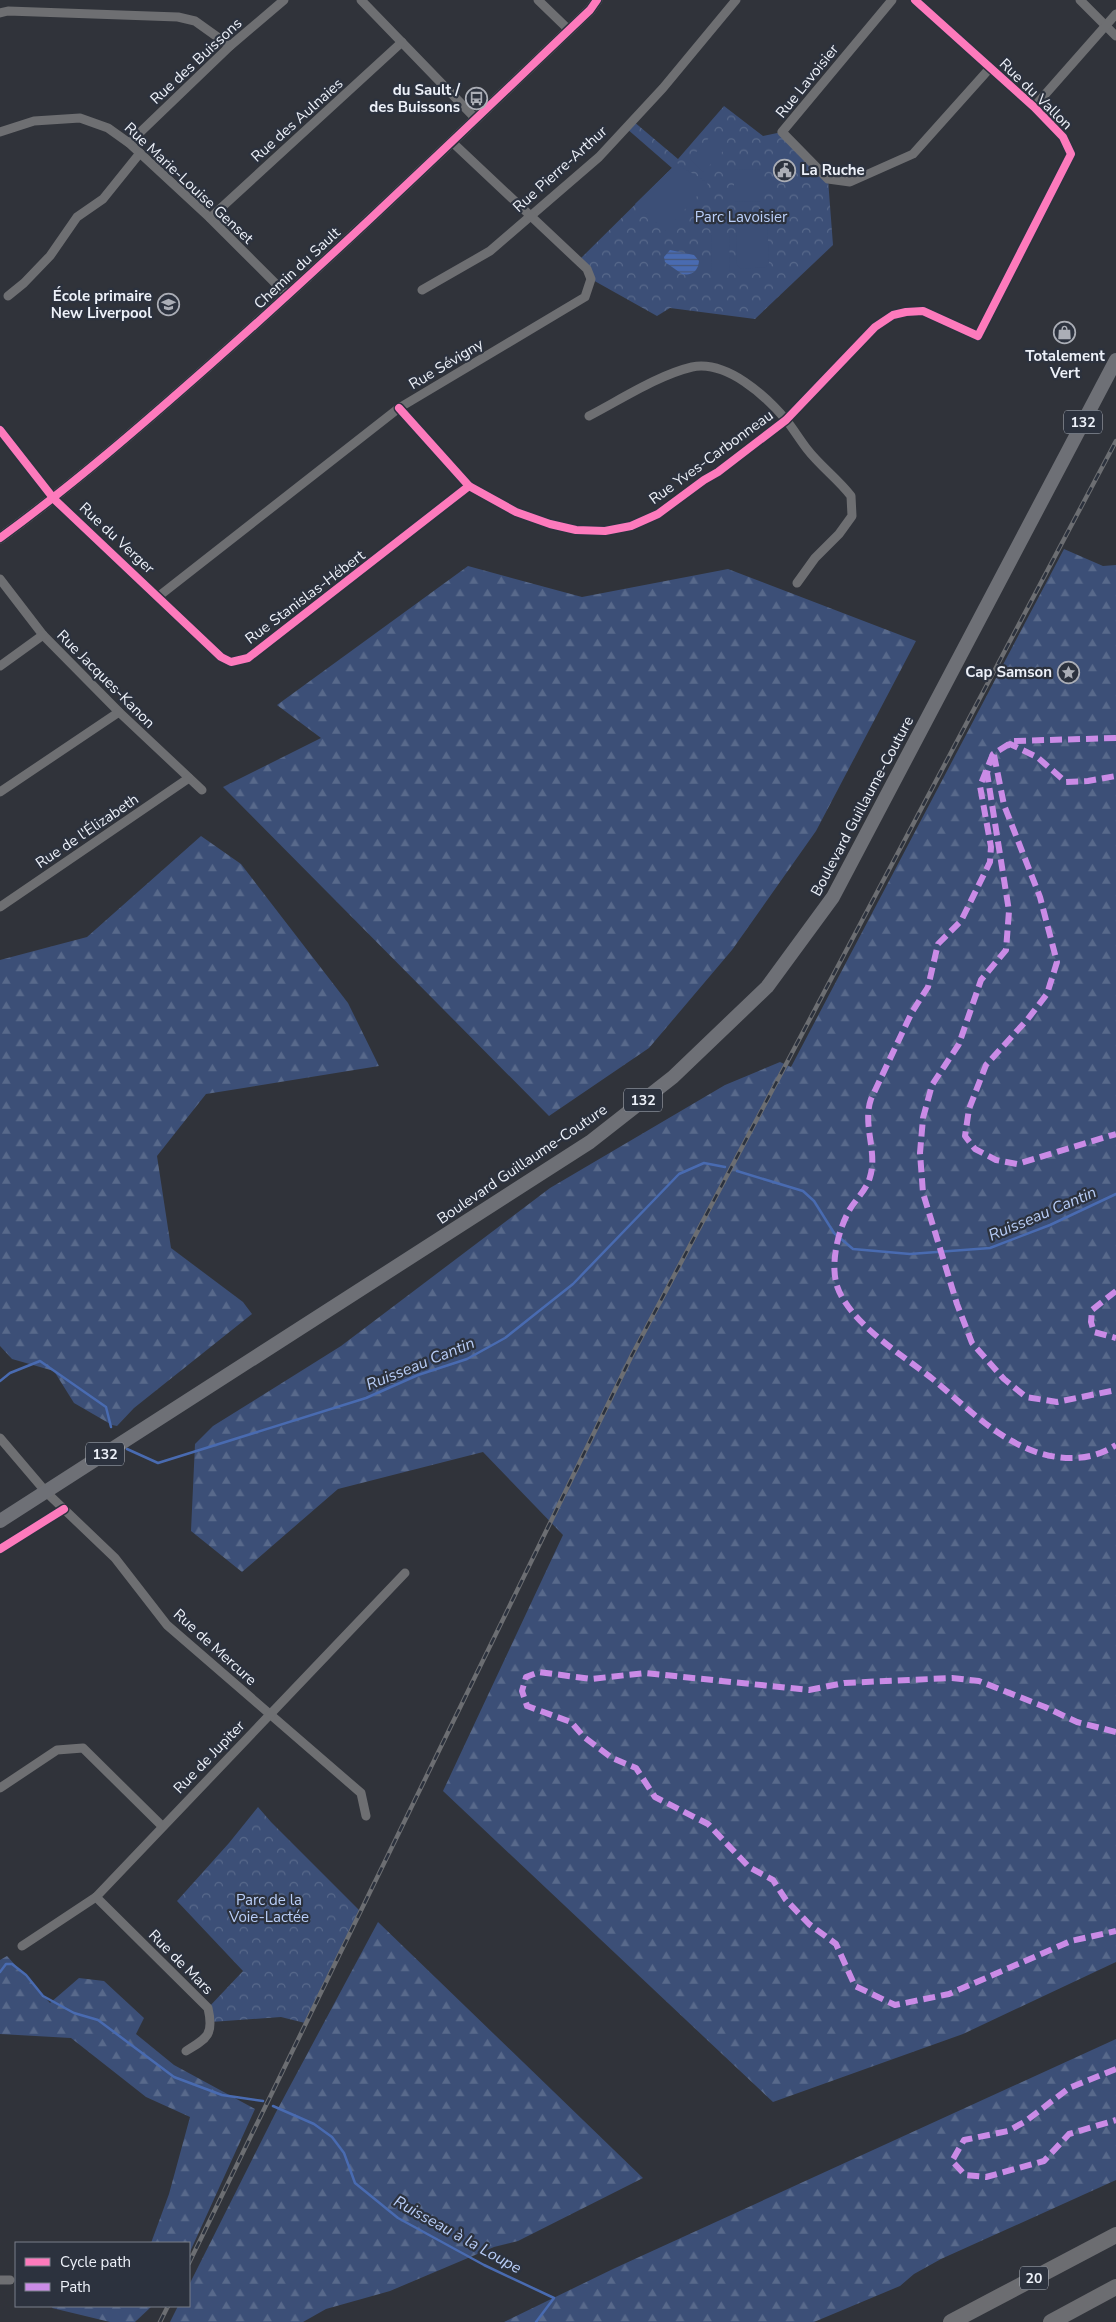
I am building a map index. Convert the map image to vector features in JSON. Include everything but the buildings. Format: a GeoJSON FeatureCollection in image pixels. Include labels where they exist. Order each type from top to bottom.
{"type":"FeatureCollection","features":[{"type":"Feature","properties":{"kind":"highway","name":"20"},"geometry":{"type":"LineString","coordinates":[[951,2322],[1116,2235]]}},
{"type":"Feature","properties":{"kind":"highway"},"geometry":{"type":"LineString","coordinates":[[1051,2322],[1116,2287]]}},
{"type":"Feature","properties":{"kind":"main road","name":"Boulevard Guillaume-Couture"},"geometry":{"type":"LineString","coordinates":[[0,1521],[590,1142],[673,1077],[767,987],[833,897],[1116,360]]}},
{"type":"Feature","properties":{"kind":"street","name":"Rue des Buissons"},"geometry":{"type":"LineString","coordinates":[[129,143],[230,46],[284,0]]}},
{"type":"Feature","properties":{"kind":"street"},"geometry":{"type":"LineString","coordinates":[[361,0],[476,119]]}},
{"type":"Feature","properties":{"kind":"street"},"geometry":{"type":"LineString","coordinates":[[538,0],[569,30]]}},
{"type":"Feature","properties":{"kind":"street","name":"Chemin du Sault"},"geometry":{"type":"LineString","coordinates":[[0,538],[54,499],[152,416],[288,296],[569,30],[597,0]]}},
{"type":"Feature","properties":{"kind":"street","name":"Rue Pierre-Arthur"},"geometry":{"type":"LineString","coordinates":[[422,290],[490,251],[599,157],[663,88],[736,0]]}},
{"type":"Feature","properties":{"kind":"street","name":"Rue Lavoisier"},"geometry":{"type":"LineString","coordinates":[[892,0],[782,132],[828,179],[850,182],[913,154],[990,68]]}},
{"type":"Feature","properties":{"kind":"street","name":"Rue du Vallon"},"geometry":{"type":"LineString","coordinates":[[915,0],[1034,108],[1063,137],[1071,154],[978,336]]}},
{"type":"Feature","properties":{"kind":"street"},"geometry":{"type":"LineString","coordinates":[[1080,0],[1116,36]]}},
{"type":"Feature","properties":{"kind":"street"},"geometry":{"type":"LineString","coordinates":[[0,13],[8,11],[178,17],[195,21],[230,46]]}},
{"type":"Feature","properties":{"kind":"street"},"geometry":{"type":"LineString","coordinates":[[1034,108],[1116,14]]}},
{"type":"Feature","properties":{"kind":"street","name":"Rue des Aulnaies"},"geometry":{"type":"LineString","coordinates":[[210,218],[402,42]]}},
{"type":"Feature","properties":{"kind":"street","name":"Rue Marie-Louise Genset"},"geometry":{"type":"LineString","coordinates":[[0,132],[34,121],[80,118],[108,128],[129,143],[210,218],[288,296]]}},
{"type":"Feature","properties":{"kind":"street","name":"Rue Sévigny"},"geometry":{"type":"LineString","coordinates":[[159,596],[399,408],[586,297],[591,279],[587,269],[452,142]]}},
{"type":"Feature","properties":{"kind":"street"},"geometry":{"type":"LineString","coordinates":[[8,296],[50,256],[77,217],[103,199],[140,153]]}},
{"type":"Feature","properties":{"kind":"street","name":"Rue Yves-Carbonneau"},"geometry":{"type":"LineString","coordinates":[[399,408],[470,486],[516,512],[550,524],[576,530],[605,531],[631,526],[658,514],[786,420],[875,327],[893,315],[906,312],[923,312],[978,336]]}},
{"type":"Feature","properties":{"kind":"street"},"geometry":{"type":"LineString","coordinates":[[589,416],[671,374],[692,367],[710,366],[732,374],[757,392],[786,420],[808,450],[852,496],[852,516],[839,534],[815,558],[798,582]]}},
{"type":"Feature","properties":{"kind":"street","name":"Rue du Verger"},"geometry":{"type":"LineString","coordinates":[[0,430],[54,499],[159,596]]}},
{"type":"Feature","properties":{"kind":"street","name":"Rue Stanislas-Hébert"},"geometry":{"type":"LineString","coordinates":[[159,596],[221,657],[231,662],[248,658],[470,486]]}},
{"type":"Feature","properties":{"kind":"street","name":"Rue Jacques-Kanon"},"geometry":{"type":"LineString","coordinates":[[0,579],[43,636],[119,712],[202,790]]}},
{"type":"Feature","properties":{"kind":"street"},"geometry":{"type":"LineString","coordinates":[[0,666],[43,636]]}},
{"type":"Feature","properties":{"kind":"street"},"geometry":{"type":"LineString","coordinates":[[0,792],[119,712]]}},
{"type":"Feature","properties":{"kind":"street","name":"Rue de l'Élizabeth"},"geometry":{"type":"LineString","coordinates":[[0,906],[189,778]]}},
{"type":"Feature","properties":{"kind":"street","name":"Rue de Mercure"},"geometry":{"type":"LineString","coordinates":[[0,1438],[46,1492],[116,1558],[168,1625],[360,1793],[366,1816]]}},
{"type":"Feature","properties":{"kind":"street","name":"Rue de Jupiter"},"geometry":{"type":"LineString","coordinates":[[22,1946],[96,1897],[405,1573]]}},
{"type":"Feature","properties":{"kind":"street"},"geometry":{"type":"LineString","coordinates":[[0,1788],[57,1750],[83,1748],[162,1826]]}},
{"type":"Feature","properties":{"kind":"street","name":"Rue de Mars"},"geometry":{"type":"LineString","coordinates":[[96,1897],[208,2008],[211,2027],[206,2040],[186,2051]]}},
{"type":"Feature","properties":{"kind":"street"},"geometry":{"type":"LineString","coordinates":[[0,2280],[10,2280]]}},
{"type":"Feature","properties":{"kind":"green space","name":"Parc Lavoisier"},"geometry":{"type":"Polygon","coordinates":[[[724,106],[763,136],[782,132],[828,179],[833,245],[755,319],[670,308],[657,316],[591,279],[578,261],[672,168],[626,128],[633,121],[678,159],[724,106]]]}},
{"type":"Feature","properties":{"kind":"green space"},"geometry":{"type":"Polygon","coordinates":[[[709,138],[723,151],[703,172],[690,159],[709,138]]]}},
{"type":"Feature","properties":{"kind":"green space"},"geometry":{"type":"Polygon","coordinates":[[[677,163],[708,184],[665,231],[635,204],[677,163]]]}},
{"type":"Feature","properties":{"kind":"green space"},"geometry":{"type":"Polygon","coordinates":[[[761,169],[761,201],[734,202],[734,170],[761,169]]]}},
{"type":"Feature","properties":{"kind":"green space"},"geometry":{"type":"Polygon","coordinates":[[[740,214],[761,214],[767,218],[769,263],[766,267],[741,269],[737,265],[736,219],[740,214]]]}},
{"type":"Feature","properties":{"kind":"green space"},"geometry":{"type":"Polygon","coordinates":[[[711,234],[729,234],[730,272],[712,272],[711,234]]]}},
{"type":"Feature","properties":{"kind":"green space"},"geometry":{"type":"Polygon","coordinates":[[[1064,549],[1103,566],[1116,565],[1116,1962],[963,2034],[773,2102],[443,1791],[563,1535],[483,1452],[338,1489],[242,1572],[191,1531],[195,1444],[213,1426],[341,1346],[550,1188],[725,1085],[780,1062],[791,1067],[1064,549]]]}},
{"type":"Feature","properties":{"kind":"green space"},"geometry":{"type":"Polygon","coordinates":[[[468,566],[582,597],[728,569],[916,641],[816,831],[732,950],[649,1048],[549,1116],[223,787],[321,738],[277,705],[468,566]]]}},
{"type":"Feature","properties":{"kind":"green space"},"geometry":{"type":"Polygon","coordinates":[[[201,836],[241,864],[348,1003],[379,1066],[206,1094],[157,1156],[171,1248],[243,1302],[252,1314],[134,1408],[117,1426],[74,1403],[54,1371],[12,1359],[0,1346],[0,960],[87,937],[201,836]]]}},
{"type":"Feature","properties":{"kind":"green space","name":"Parc de la Voie-Lactée"},"geometry":{"type":"Polygon","coordinates":[[[258,1807],[360,1911],[305,2023],[281,2017],[211,2022],[208,2008],[243,1971],[177,1901],[229,1843],[258,1807]]]}},
{"type":"Feature","properties":{"kind":"green space"},"geometry":{"type":"Polygon","coordinates":[[[378,1922],[643,2178],[518,2241],[494,2247],[390,2291],[326,2309],[303,2322],[170,2322],[178,2307],[190,2307],[190,2283],[275,2114],[378,1922]]]}},
{"type":"Feature","properties":{"kind":"green space"},"geometry":{"type":"Polygon","coordinates":[[[7,1956],[50,2003],[79,1978],[104,1981],[144,2018],[136,2034],[174,2065],[255,2109],[190,2252],[190,2242],[151,2242],[169,2194],[190,2117],[146,2097],[71,2038],[0,2034],[0,1960],[7,1956]]]}},
{"type":"Feature","properties":{"kind":"green space"},"geometry":{"type":"Polygon","coordinates":[[[1116,2039],[1116,2180],[941,2259],[914,2274],[900,2286],[814,2322],[504,2322],[615,2268],[1116,2039]]]}},
{"type":"Feature","properties":{"kind":"green space"},"geometry":{"type":"Polygon","coordinates":[[[151,2307],[135,2322],[110,2322],[52,2308],[151,2307]]]}},
{"type":"Feature","properties":{"kind":"shaded area"},"geometry":{"type":"Polygon","coordinates":[[[670,250],[694,255],[699,261],[696,270],[689,274],[682,274],[665,262],[664,257],[670,250]]]}},
{"type":"Feature","properties":{"kind":"waterway","name":"Ruisseau Cantin"},"geometry":{"type":"LineString","coordinates":[[127,1449],[158,1463],[366,1398],[418,1375],[467,1359],[505,1338],[573,1284],[679,1174],[704,1163],[725,1167]]}},
{"type":"Feature","properties":{"kind":"waterway","name":"Ruisseau Cantin"},"geometry":{"type":"LineString","coordinates":[[737,1171],[803,1191],[814,1201],[834,1233],[853,1249],[910,1254],[990,1248],[1050,1225],[1116,1194]]}},
{"type":"Feature","properties":{"kind":"waterway","name":"Ruisseau Cantin"},"geometry":{"type":"LineString","coordinates":[[0,1381],[10,1373],[40,1361],[106,1407],[111,1427]]}},
{"type":"Feature","properties":{"kind":"waterway","name":"Ruisseau à la Loupe"},"geometry":{"type":"LineString","coordinates":[[0,1972],[6,1964],[12,1964],[26,1975],[43,1996],[74,2013],[98,2020],[174,2077],[222,2095],[263,2101]]}},
{"type":"Feature","properties":{"kind":"waterway","name":"Ruisseau à la Loupe"},"geometry":{"type":"LineString","coordinates":[[273,2106],[314,2124],[332,2137],[344,2153],[355,2183],[398,2218],[484,2265],[554,2298],[536,2322]]}},
{"type":"Feature","properties":{"kind":"railway"},"geometry":{"type":"LineString","coordinates":[[190,2261],[632,1355],[1116,441]]}},
{"type":"Feature","properties":{"kind":"railway"},"geometry":{"type":"LineString","coordinates":[[160,2322],[168,2307]]}},
{"type":"Feature","properties":{"kind":"marked path"},"geometry":{"type":"LineString","coordinates":[[1116,738],[1014,741],[993,754],[987,773],[1009,911],[1006,950],[981,980],[959,1044],[932,1085],[923,1118],[920,1153],[923,1193],[957,1304],[972,1343],[1004,1379],[1026,1397],[1057,1402],[1116,1390]]}},
{"type":"Feature","properties":{"kind":"marked path"},"geometry":{"type":"LineString","coordinates":[[1007,746],[1010,744],[1037,757],[1066,782],[1088,781],[1116,776]]}},
{"type":"Feature","properties":{"kind":"marked path"},"geometry":{"type":"LineString","coordinates":[[993,754],[980,786],[991,847],[990,862],[961,921],[938,944],[928,987],[912,1012],[871,1099],[868,1119],[872,1168],[866,1186],[850,1209],[842,1227],[836,1247],[835,1277],[844,1300],[865,1326],[934,1380],[982,1421],[1008,1439],[1036,1452],[1067,1458],[1087,1457],[1116,1445]]}},
{"type":"Feature","properties":{"kind":"marked path"},"geometry":{"type":"LineString","coordinates":[[994,755],[1004,805],[1040,897],[1057,962],[1047,994],[1027,1020],[986,1065],[969,1109],[965,1136],[975,1149],[996,1160],[1017,1164],[1116,1134]]}},
{"type":"Feature","properties":{"kind":"marked path"},"geometry":{"type":"LineString","coordinates":[[1116,1291],[1092,1310],[1091,1322],[1094,1332],[1116,1338]]}},
{"type":"Feature","properties":{"kind":"marked path"},"geometry":{"type":"LineString","coordinates":[[1116,1732],[1077,1722],[979,1681],[952,1678],[844,1683],[809,1690],[645,1673],[591,1679],[539,1672],[526,1677],[522,1691],[527,1706],[571,1722],[584,1737],[612,1758],[636,1768],[655,1797],[708,1824],[749,1867],[773,1880],[786,1900],[809,1924],[836,1944],[855,1986],[895,2005],[949,1994],[1071,1941],[1116,1931]]}},
{"type":"Feature","properties":{"kind":"marked path"},"geometry":{"type":"LineString","coordinates":[[1116,2069],[1069,2088],[1026,2121],[1008,2131],[964,2140],[952,2161],[965,2175],[986,2177],[1044,2161],[1069,2134],[1116,2120]]}},
{"type":"Feature","properties":{"kind":"cycle path"},"geometry":{"type":"LineString","coordinates":[[0,538],[108,453],[260,320],[449,144],[590,10],[597,0]]}},
{"type":"Feature","properties":{"kind":"cycle path"},"geometry":{"type":"LineString","coordinates":[[399,408],[469,486],[516,512],[550,524],[576,530],[605,531],[631,526],[658,514],[718,472],[786,420],[875,327],[893,315],[923,311],[978,336],[1071,154],[1063,137],[1034,107],[915,0]]}},
{"type":"Feature","properties":{"kind":"cycle path"},"geometry":{"type":"LineString","coordinates":[[0,430],[54,499],[221,657],[231,662],[248,658],[469,486]]}},
{"type":"Feature","properties":{"kind":"cycle path"},"geometry":{"type":"LineString","coordinates":[[0,1549],[64,1509]]}},
{"type":"Feature","properties":{"kind":"place","name":"du Sault / des Buissons"},"geometry":{"type":"Point","coordinates":[476,99]}},
{"type":"Feature","properties":{"kind":"place","name":"La Ruche"},"geometry":{"type":"Point","coordinates":[785,170]}},
{"type":"Feature","properties":{"kind":"place","name":"École primaire New Liverpool"},"geometry":{"type":"Point","coordinates":[168,305]}},
{"type":"Feature","properties":{"kind":"place","name":"Totalement Vert"},"geometry":{"type":"Point","coordinates":[1065,333]}},
{"type":"Feature","properties":{"kind":"place","name":"Cap Samson"},"geometry":{"type":"Point","coordinates":[1068,672]}}]}
